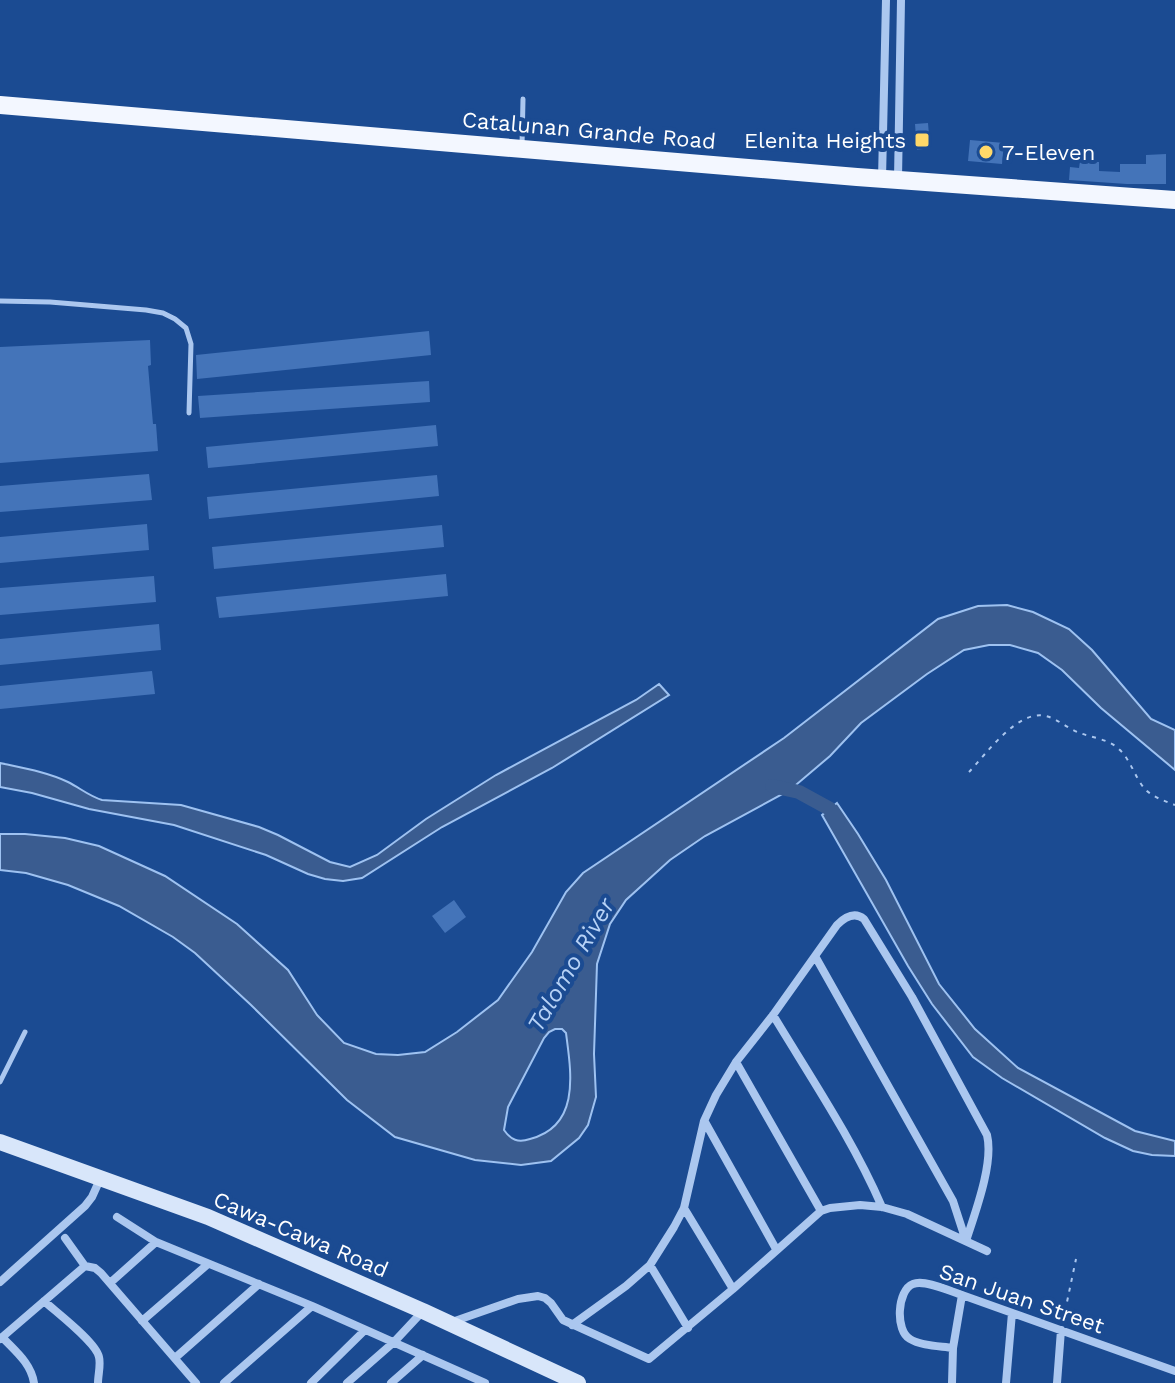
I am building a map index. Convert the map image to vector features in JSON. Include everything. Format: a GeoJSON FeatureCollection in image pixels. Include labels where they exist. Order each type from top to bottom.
{"type":"FeatureCollection","features":[{"type":"Feature","properties":{"kind":"main road","name":"Catalunan Grande Road"},"geometry":{"type":"LineString","coordinates":[[0,105],[1175,200]]}},
{"type":"Feature","properties":{"kind":"street"},"geometry":{"type":"LineString","coordinates":[[886,0],[883,122],[890,179]]}},
{"type":"Feature","properties":{"kind":"street"},"geometry":{"type":"LineString","coordinates":[[890,179],[899,122],[901,0]]}},
{"type":"Feature","properties":{"kind":"street"},"geometry":{"type":"LineString","coordinates":[[885,35],[900,36]]}},
{"type":"Feature","properties":{"kind":"street"},"geometry":{"type":"LineString","coordinates":[[883,122],[899,122]]}},
{"type":"Feature","properties":{"kind":"street"},"geometry":{"type":"LineString","coordinates":[[572,1325],[650,1265],[684,1208],[704,1121],[716,1095],[736,1062],[837,925],[844,918],[856,915],[864,919],[912,997],[987,1135],[989,1148],[981,1194],[966,1241]]}},
{"type":"Feature","properties":{"kind":"street"},"geometry":{"type":"LineString","coordinates":[[815,956],[953,1201],[966,1241]]}},
{"type":"Feature","properties":{"kind":"street"},"geometry":{"type":"LineString","coordinates":[[773,1015],[832,1110],[882,1207]]}},
{"type":"Feature","properties":{"kind":"street"},"geometry":{"type":"LineString","coordinates":[[736,1062],[821,1211]]}},
{"type":"Feature","properties":{"kind":"street"},"geometry":{"type":"LineString","coordinates":[[704,1121],[776,1249]]}},
{"type":"Feature","properties":{"kind":"street","name":"Cawa-Cawa Road"},"geometry":{"type":"LineString","coordinates":[[1,1147],[101,1177],[208,1217],[578,1383]]}},
{"type":"Feature","properties":{"kind":"street"},"geometry":{"type":"LineString","coordinates":[[0,1282],[85,1206],[101,1177]]}},
{"type":"Feature","properties":{"kind":"street"},"geometry":{"type":"LineString","coordinates":[[449,1323],[518,1299],[538,1296],[551,1303],[563,1320],[649,1359],[821,1211],[844,1205],[882,1207],[907,1214],[987,1251]]}},
{"type":"Feature","properties":{"kind":"street"},"geometry":{"type":"LineString","coordinates":[[684,1208],[733,1289]]}},
{"type":"Feature","properties":{"kind":"street"},"geometry":{"type":"LineString","coordinates":[[117,1217],[156,1242],[394,1342],[472,1381],[485,1383]]}},
{"type":"Feature","properties":{"kind":"street"},"geometry":{"type":"LineString","coordinates":[[65,1238],[85,1266],[95,1268],[110,1283],[196,1383]]}},
{"type":"Feature","properties":{"kind":"street"},"geometry":{"type":"LineString","coordinates":[[110,1283],[156,1242]]}},
{"type":"Feature","properties":{"kind":"street"},"geometry":{"type":"LineString","coordinates":[[142,1321],[208,1264]]}},
{"type":"Feature","properties":{"kind":"street"},"geometry":{"type":"LineString","coordinates":[[650,1265],[688,1328]]}},
{"type":"Feature","properties":{"kind":"street"},"geometry":{"type":"LineString","coordinates":[[34,1383],[27,1363],[1,1338],[85,1266]]}},
{"type":"Feature","properties":{"kind":"street","name":"San Juan Street"},"geometry":{"type":"LineString","coordinates":[[953,1348],[913,1341],[901,1330],[903,1295],[912,1284],[926,1283],[1175,1371]]}},
{"type":"Feature","properties":{"kind":"street"},"geometry":{"type":"LineString","coordinates":[[175,1358],[259,1284]]}},
{"type":"Feature","properties":{"kind":"street"},"geometry":{"type":"LineString","coordinates":[[952,1383],[953,1348],[962,1295]]}},
{"type":"Feature","properties":{"kind":"street"},"geometry":{"type":"LineString","coordinates":[[44,1301],[97,1352],[98,1383]]}},
{"type":"Feature","properties":{"kind":"street"},"geometry":{"type":"LineString","coordinates":[[224,1383],[312,1306]]}},
{"type":"Feature","properties":{"kind":"street"},"geometry":{"type":"LineString","coordinates":[[347,1383],[394,1342],[423,1311]]}},
{"type":"Feature","properties":{"kind":"street"},"geometry":{"type":"LineString","coordinates":[[1006,1383],[1012,1313]]}},
{"type":"Feature","properties":{"kind":"street"},"geometry":{"type":"LineString","coordinates":[[311,1383],[365,1330]]}},
{"type":"Feature","properties":{"kind":"street"},"geometry":{"type":"LineString","coordinates":[[1058,1383],[1061,1330]]}},
{"type":"Feature","properties":{"kind":"street"},"geometry":{"type":"LineString","coordinates":[[391,1383],[423,1355]]}},
{"type":"Feature","properties":{"kind":"lane"},"geometry":{"type":"LineString","coordinates":[[522,149],[523,99]]}},
{"type":"Feature","properties":{"kind":"lane"},"geometry":{"type":"LineString","coordinates":[[0,301],[146,310],[175,319],[186,328],[191,344],[189,413]]}},
{"type":"Feature","properties":{"kind":"lane"},"geometry":{"type":"LineString","coordinates":[[0,1082],[25,1032]]}},
{"type":"Feature","properties":{"kind":"path"},"geometry":{"type":"LineString","coordinates":[[969,772],[1016,724],[1037,714],[1051,717],[1068,728],[1117,747],[1145,790],[1175,805]]}},
{"type":"Feature","properties":{"kind":"path"},"geometry":{"type":"LineString","coordinates":[[1061,1330],[1076,1259]]}},
{"type":"Feature","properties":{"kind":"water","name":"Talomo River"},"geometry":{"type":"Polygon","coordinates":[[[1007,605],[1033,612],[1069,629],[1092,650],[1151,719],[1175,730],[1175,770],[1101,708],[1062,670],[1038,653],[1010,645],[964,650],[861,723],[830,756],[790,790],[705,836],[670,860],[626,900],[610,924],[597,964],[596,1097],[588,1125],[579,1138],[551,1161],[521,1165],[475,1160],[395,1137],[347,1100],[251,1005],[173,937],[119,906],[68,885],[26,873],[0,870],[0,834],[65,838],[99,846],[165,876],[237,924],[288,970],[317,1015],[344,1043],[376,1054],[425,1052],[498,1000],[532,952],[566,892],[583,873],[784,738],[938,619],[978,606],[1007,605]],[[562,1029],[549,1032],[544,1038],[508,1107],[504,1130],[515,1140],[526,1140],[546,1132],[558,1122],[565,1110],[569,1096],[570,1064],[566,1033],[562,1029]]]}},
{"type":"Feature","properties":{"kind":"water"},"geometry":{"type":"Polygon","coordinates":[[[659,684],[669,695],[552,768],[442,827],[362,878],[343,881],[308,874],[266,855],[174,825],[89,809],[0,787],[0,763],[52,776],[102,800],[181,805],[259,827],[330,862],[350,867],[377,855],[426,819],[496,775],[636,700],[659,684]]]}},
{"type":"Feature","properties":{"kind":"water"},"geometry":{"type":"Polygon","coordinates":[[[837,803],[886,880],[939,984],[975,1029],[1018,1068],[1135,1131],[1175,1141],[1175,1156],[1133,1151],[1105,1138],[1002,1078],[973,1057],[932,1004],[908,966],[822,815],[837,803]]]}},
{"type":"Feature","properties":{"kind":"building"},"geometry":{"type":"Polygon","coordinates":[[[928,123],[930,148],[917,150],[915,124],[928,123]]]}},
{"type":"Feature","properties":{"kind":"building","name":"7-Eleven"},"geometry":{"type":"Polygon","coordinates":[[[970,140],[1004,143],[1002,164],[968,161],[970,140]]]}},
{"type":"Feature","properties":{"kind":"building"},"geometry":{"type":"Polygon","coordinates":[[[1166,154],[1166,184],[1069,180],[1070,167],[1079,168],[1080,161],[1099,162],[1099,171],[1120,172],[1120,164],[1146,164],[1146,155],[1166,154]]]}},
{"type":"Feature","properties":{"kind":"building"},"geometry":{"type":"Polygon","coordinates":[[[429,331],[431,355],[197,379],[196,355],[429,331]]]}},
{"type":"Feature","properties":{"kind":"building"},"geometry":{"type":"Polygon","coordinates":[[[150,340],[151,365],[148,366],[158,451],[0,463],[0,347],[150,340]]]}},
{"type":"Feature","properties":{"kind":"building"},"geometry":{"type":"Polygon","coordinates":[[[429,381],[430,402],[200,418],[198,396],[429,381]]]}},
{"type":"Feature","properties":{"kind":"building"},"geometry":{"type":"Polygon","coordinates":[[[436,425],[438,446],[208,468],[206,447],[436,425]]]}},
{"type":"Feature","properties":{"kind":"building"},"geometry":{"type":"Polygon","coordinates":[[[149,474],[152,500],[0,512],[0,486],[149,474]]]}},
{"type":"Feature","properties":{"kind":"building"},"geometry":{"type":"Polygon","coordinates":[[[437,475],[439,496],[209,519],[207,497],[437,475]]]}},
{"type":"Feature","properties":{"kind":"building"},"geometry":{"type":"Polygon","coordinates":[[[147,524],[149,550],[0,563],[0,537],[147,524]]]}},
{"type":"Feature","properties":{"kind":"building"},"geometry":{"type":"Polygon","coordinates":[[[442,525],[444,547],[214,569],[212,547],[442,525]]]}},
{"type":"Feature","properties":{"kind":"building"},"geometry":{"type":"Polygon","coordinates":[[[446,574],[448,596],[219,618],[216,597],[446,574]]]}},
{"type":"Feature","properties":{"kind":"building"},"geometry":{"type":"Polygon","coordinates":[[[154,576],[156,602],[0,615],[0,588],[154,576]]]}},
{"type":"Feature","properties":{"kind":"building"},"geometry":{"type":"Polygon","coordinates":[[[159,624],[161,650],[0,665],[0,639],[159,624]]]}},
{"type":"Feature","properties":{"kind":"building"},"geometry":{"type":"Polygon","coordinates":[[[152,671],[155,694],[0,709],[0,686],[152,671]]]}},
{"type":"Feature","properties":{"kind":"building"},"geometry":{"type":"Polygon","coordinates":[[[454,900],[466,917],[445,933],[432,916],[454,900]]]}},
{"type":"Feature","properties":{"kind":"waterway"},"geometry":{"type":"LineString","coordinates":[[772,786],[799,792],[830,809],[838,823]]}},
{"type":"Feature","properties":{"kind":"place","name":"Elenita Heights"},"geometry":{"type":"Point","coordinates":[922,140]}},
{"type":"Feature","properties":{"kind":"place","name":"7-Eleven"},"geometry":{"type":"Point","coordinates":[986,152]}}]}
